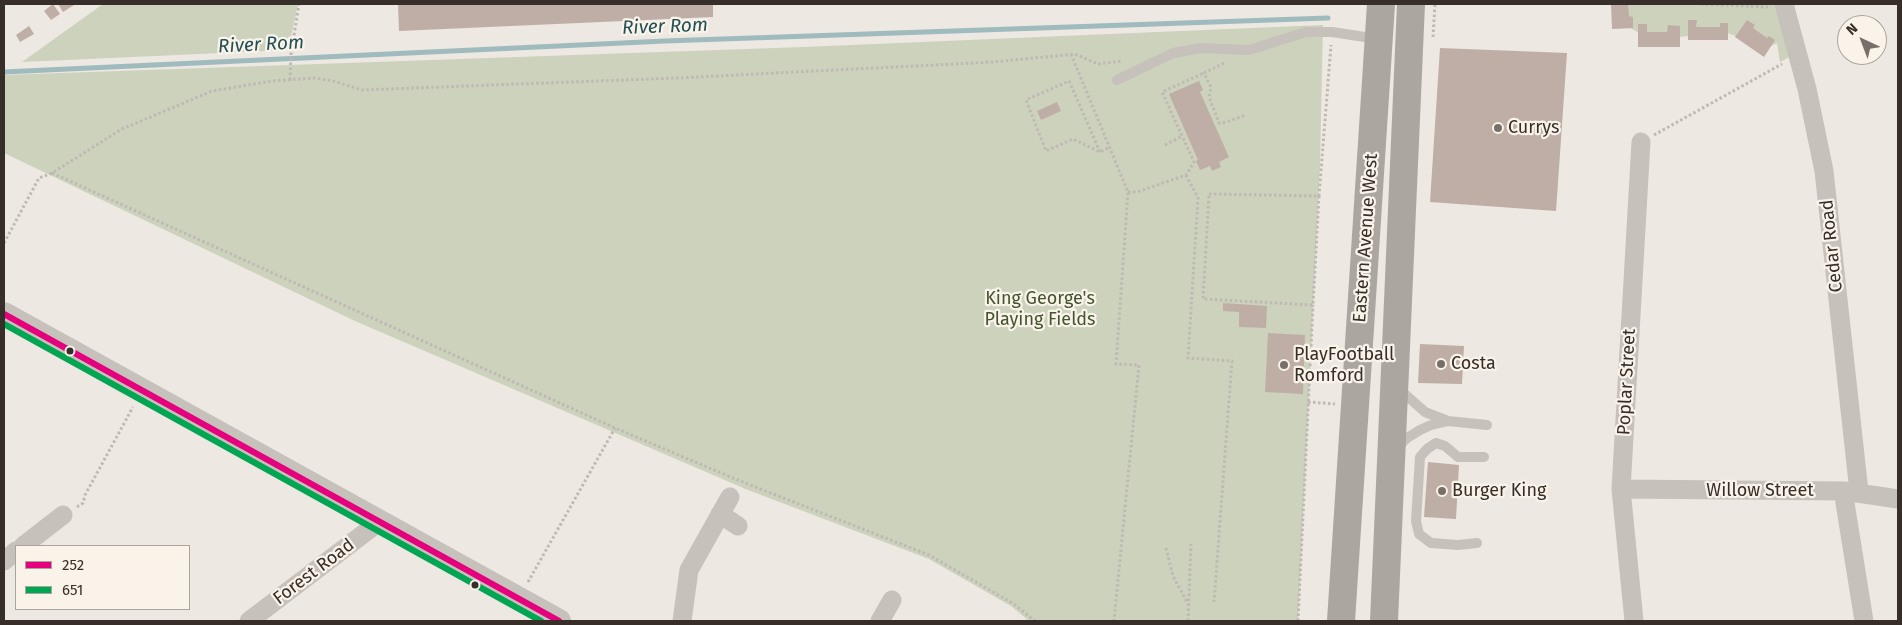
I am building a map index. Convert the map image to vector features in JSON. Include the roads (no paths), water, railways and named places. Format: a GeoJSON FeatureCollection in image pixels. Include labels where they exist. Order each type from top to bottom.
{"type":"FeatureCollection","features":[{"type":"Feature","properties":{"kind":"highway","name":"Eastern Avenue West"},"geometry":{"type":"LineString","coordinates":[[1341,621],[1381,4]]}},
{"type":"Feature","properties":{"kind":"highway","name":"Eastern Avenue West"},"geometry":{"type":"LineString","coordinates":[[1384,621],[1411,4]]}},
{"type":"Feature","properties":{"kind":"street","name":"Cedar Road"},"geometry":{"type":"LineString","coordinates":[[1785,6],[1807,89],[1824,171],[1851,491],[1845,503],[1864,621]]}},
{"type":"Feature","properties":{"kind":"street","name":"Poplar Street"},"geometry":{"type":"LineString","coordinates":[[1634,621],[1621,489],[1641,142]]}},
{"type":"Feature","properties":{"kind":"street"},"geometry":{"type":"LineString","coordinates":[[4,314],[559,621]]}},
{"type":"Feature","properties":{"kind":"street","name":"Willow Street"},"geometry":{"type":"LineString","coordinates":[[1621,489],[1851,491],[1898,498]]}},
{"type":"Feature","properties":{"kind":"street"},"geometry":{"type":"LineString","coordinates":[[682,621],[689,570],[730,497]]}},
{"type":"Feature","properties":{"kind":"street"},"geometry":{"type":"LineString","coordinates":[[720,514],[738,526]]}},
{"type":"Feature","properties":{"kind":"street"},"geometry":{"type":"LineString","coordinates":[[24,545],[63,515]]}},
{"type":"Feature","properties":{"kind":"street","name":"Forest Road"},"geometry":{"type":"LineString","coordinates":[[249,621],[379,522]]}},
{"type":"Feature","properties":{"kind":"street"},"geometry":{"type":"LineString","coordinates":[[4,561],[15,552]]}},
{"type":"Feature","properties":{"kind":"street"},"geometry":{"type":"LineString","coordinates":[[880,621],[892,600]]}},
{"type":"Feature","properties":{"kind":"lane"},"geometry":{"type":"LineString","coordinates":[[1117,80],[1172,53],[1200,48],[1249,50],[1306,32],[1332,32],[1379,39]]}},
{"type":"Feature","properties":{"kind":"lane"},"geometry":{"type":"LineString","coordinates":[[1394,385],[1425,412],[1448,421],[1487,425]]}},
{"type":"Feature","properties":{"kind":"lane"},"geometry":{"type":"LineString","coordinates":[[1391,453],[1407,438],[1420,430],[1448,421]]}},
{"type":"Feature","properties":{"kind":"lane"},"geometry":{"type":"LineString","coordinates":[[1477,543],[1458,546],[1431,543],[1420,534],[1416,520],[1420,457],[1428,448],[1436,443],[1446,446],[1458,457],[1484,457]]}},
{"type":"Feature","properties":{"kind":"waterway","name":"River Rom"},"geometry":{"type":"LineString","coordinates":[[4,72],[665,41],[1328,18]]}},
{"type":"Feature","properties":{"kind":"place","name":"Currys"},"geometry":{"type":"Point","coordinates":[1498,128]}},
{"type":"Feature","properties":{"kind":"place","name":"Costa"},"geometry":{"type":"Point","coordinates":[1441,364]}},
{"type":"Feature","properties":{"kind":"place","name":"PlayFootball Romford"},"geometry":{"type":"Point","coordinates":[1284,365]}},
{"type":"Feature","properties":{"kind":"place","name":"Burger King"},"geometry":{"type":"Point","coordinates":[1442,491]}},
{"type":"Feature","properties":{"kind":"park label","name":"King George's Playing Fields"},"geometry":{"type":"Point","coordinates":[1040,309]}}]}
